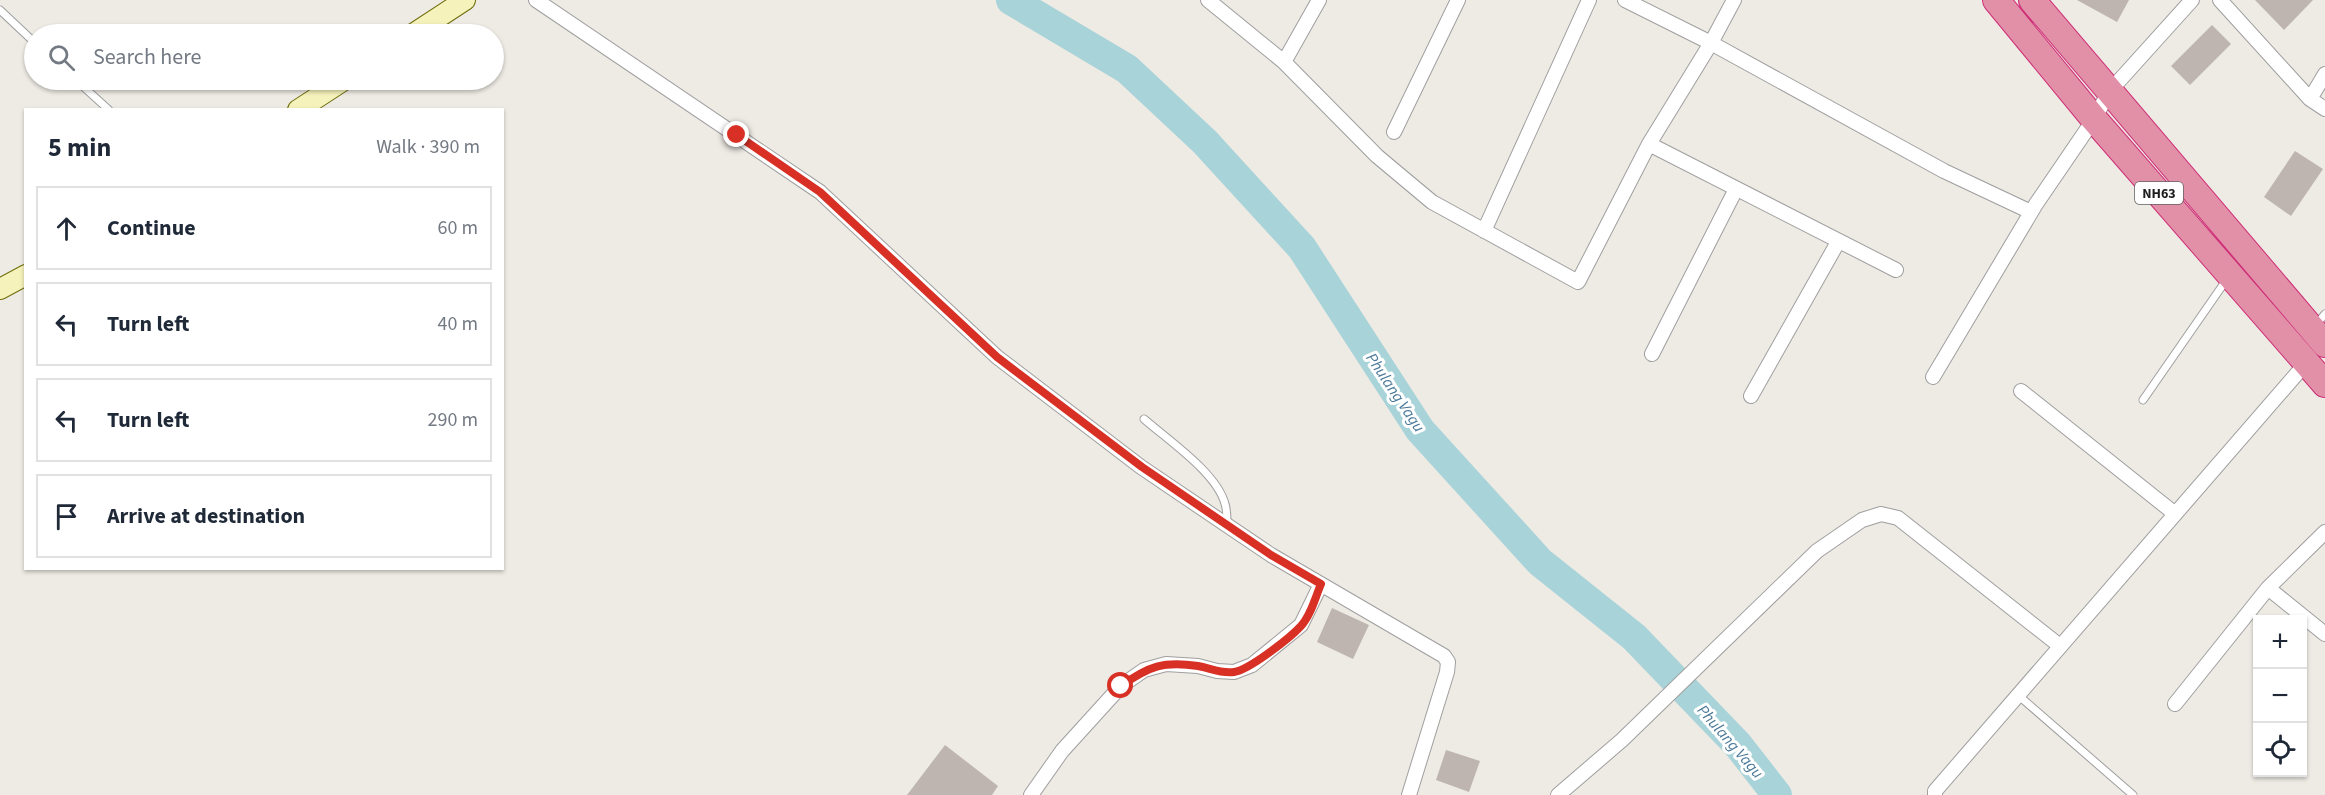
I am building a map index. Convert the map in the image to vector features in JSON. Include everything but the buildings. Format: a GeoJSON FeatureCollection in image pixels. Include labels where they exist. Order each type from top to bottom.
{"type":"FeatureCollection","features":[{"type":"Feature","properties":{"kind":"highway","name":"NH63"},"geometry":{"type":"LineString","coordinates":[[1996,0],[2094,119],[2325,384]]}},
{"type":"Feature","properties":{"kind":"highway","name":"NH63"},"geometry":{"type":"LineString","coordinates":[[2032,0],[2109,92],[2321,329]]}},
{"type":"Feature","properties":{"kind":"street"},"geometry":{"type":"LineString","coordinates":[[428,24],[465,0]]}},
{"type":"Feature","properties":{"kind":"street"},"geometry":{"type":"LineString","coordinates":[[536,0],[820,192],[997,357],[1142,467],[1271,555],[1443,656],[1448,662],[1447,672],[1409,795]]}},
{"type":"Feature","properties":{"kind":"street"},"geometry":{"type":"LineString","coordinates":[[1208,0],[1284,62],[1377,156],[1432,202],[1578,282],[1649,144],[1711,43],[1734,0]]}},
{"type":"Feature","properties":{"kind":"street"},"geometry":{"type":"LineString","coordinates":[[1284,62],[1319,0]]}},
{"type":"Feature","properties":{"kind":"street"},"geometry":{"type":"LineString","coordinates":[[1394,132],[1458,0]]}},
{"type":"Feature","properties":{"kind":"street"},"geometry":{"type":"LineString","coordinates":[[1484,231],[1589,0]]}},
{"type":"Feature","properties":{"kind":"street"},"geometry":{"type":"LineString","coordinates":[[1625,0],[1711,43],[1944,171],[2031,212]]}},
{"type":"Feature","properties":{"kind":"street"},"geometry":{"type":"LineString","coordinates":[[1933,377],[2031,212],[2094,119],[2109,92],[2192,0]]}},
{"type":"Feature","properties":{"kind":"street"},"geometry":{"type":"LineString","coordinates":[[2220,0],[2310,99],[2325,109]]}},
{"type":"Feature","properties":{"kind":"street"},"geometry":{"type":"LineString","coordinates":[[2310,99],[2325,74]]}},
{"type":"Feature","properties":{"kind":"street"},"geometry":{"type":"LineString","coordinates":[[301,108],[329,90]]}},
{"type":"Feature","properties":{"kind":"street"},"geometry":{"type":"LineString","coordinates":[[1649,144],[1896,270]]}},
{"type":"Feature","properties":{"kind":"street"},"geometry":{"type":"LineString","coordinates":[[1652,354],[1736,189]]}},
{"type":"Feature","properties":{"kind":"street"},"geometry":{"type":"LineString","coordinates":[[1751,396],[1838,242]]}},
{"type":"Feature","properties":{"kind":"street"},"geometry":{"type":"LineString","coordinates":[[0,289],[24,276]]}},
{"type":"Feature","properties":{"kind":"street"},"geometry":{"type":"LineString","coordinates":[[1935,795],[1935,792],[2174,513],[2307,362]]}},
{"type":"Feature","properties":{"kind":"street"},"geometry":{"type":"LineString","coordinates":[[2020,391],[2174,513]]}},
{"type":"Feature","properties":{"kind":"street"},"geometry":{"type":"LineString","coordinates":[[1558,795],[1622,740],[1817,550],[1862,520],[1881,513],[1898,518],[2060,646]]}},
{"type":"Feature","properties":{"kind":"street"},"geometry":{"type":"LineString","coordinates":[[2175,704],[2268,588],[2325,531]]}},
{"type":"Feature","properties":{"kind":"street"},"geometry":{"type":"LineString","coordinates":[[1031,795],[1062,751],[1121,686],[1144,670],[1166,664],[1234,672],[1252,665],[1301,625],[1321,584]]}},
{"type":"Feature","properties":{"kind":"street"},"geometry":{"type":"LineString","coordinates":[[2268,588],[2325,634]]}},
{"type":"Feature","properties":{"kind":"lane"},"geometry":{"type":"LineString","coordinates":[[0,10],[24,33]]}},
{"type":"Feature","properties":{"kind":"lane"},"geometry":{"type":"LineString","coordinates":[[87,90],[107,108]]}},
{"type":"Feature","properties":{"kind":"lane"},"geometry":{"type":"LineString","coordinates":[[2143,400],[2230,275]]}},
{"type":"Feature","properties":{"kind":"lane"},"geometry":{"type":"LineString","coordinates":[[1144,419],[1201,469],[1217,487],[1225,504],[1227,526]]}},
{"type":"Feature","properties":{"kind":"lane"},"geometry":{"type":"LineString","coordinates":[[2018,695],[2133,795]]}},
{"type":"Feature","properties":{"kind":"waterway","name":"Phulang Vagu"},"geometry":{"type":"LineString","coordinates":[[1011,0],[1127,69],[1205,142],[1302,248],[1420,430],[1540,562],[1634,637],[1738,745],[1777,795]]}},
{"type":"Feature","properties":{"kind":"route"},"geometry":{"type":"LineString","coordinates":[[737,135],[820,192],[997,357],[1142,467],[1271,555],[1321,584],[1310,611],[1301,625],[1252,665],[1234,672],[1166,664],[1144,670],[1121,686]]}}]}
